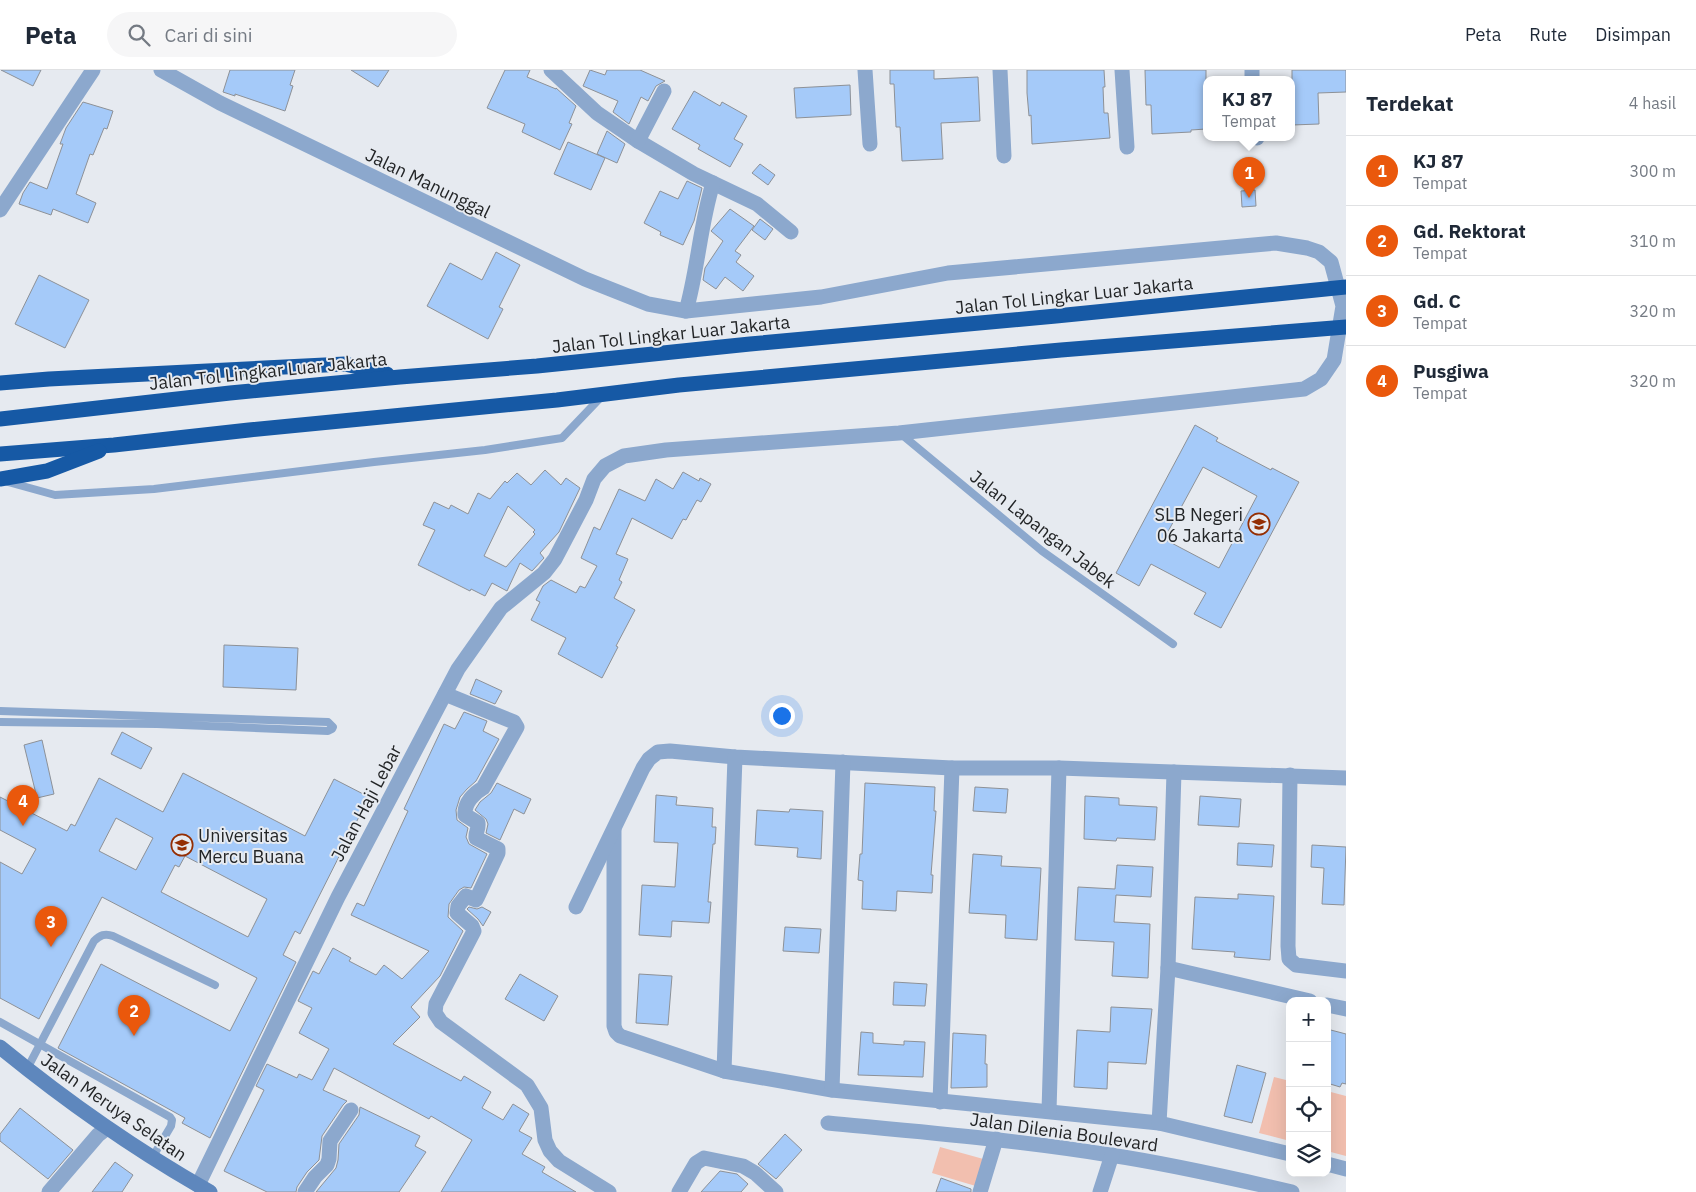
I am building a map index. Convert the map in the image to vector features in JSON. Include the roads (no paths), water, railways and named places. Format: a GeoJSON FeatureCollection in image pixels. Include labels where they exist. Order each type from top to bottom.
{"type":"FeatureCollection","features":[{"type":"Feature","properties":{"kind":"highway","name":"Jalan Tol Lingkar Luar Jakarta"},"geometry":{"type":"LineString","coordinates":[[0,419],[230,393],[538,366],[1346,286]]}},
{"type":"Feature","properties":{"kind":"highway"},"geometry":{"type":"LineString","coordinates":[[0,454],[114,446],[679,385],[1061,350],[1346,327]]}},
{"type":"Feature","properties":{"kind":"highway"},"geometry":{"type":"LineString","coordinates":[[0,384],[50,379],[345,364],[400,377]]}},
{"type":"Feature","properties":{"kind":"highway"},"geometry":{"type":"LineString","coordinates":[[0,479],[47,471],[114,446]]}},
{"type":"Feature","properties":{"kind":"main road","name":"Jalan Meruya Selatan"},"geometry":{"type":"LineString","coordinates":[[0,1047],[107,1128],[204,1189]]}},
{"type":"Feature","properties":{"kind":"street"},"geometry":{"type":"LineString","coordinates":[[0,210],[93,70]]}},
{"type":"Feature","properties":{"kind":"street","name":"Jalan Manunggal"},"geometry":{"type":"LineString","coordinates":[[161,70],[220,104],[586,279],[648,304],[686,311],[821,297],[948,273],[1276,243],[1319,252],[1331,262],[1343,306],[1334,360],[1321,379],[1304,389],[899,433],[666,450],[624,456],[605,466]]}},
{"type":"Feature","properties":{"kind":"street"},"geometry":{"type":"LineString","coordinates":[[551,70],[597,113],[638,141],[694,174],[757,204],[791,232]]}},
{"type":"Feature","properties":{"kind":"street"},"geometry":{"type":"LineString","coordinates":[[865,70],[870,144]]}},
{"type":"Feature","properties":{"kind":"street"},"geometry":{"type":"LineString","coordinates":[[1000,70],[1004,156]]}},
{"type":"Feature","properties":{"kind":"street"},"geometry":{"type":"LineString","coordinates":[[1122,70],[1127,146]]}},
{"type":"Feature","properties":{"kind":"street"},"geometry":{"type":"LineString","coordinates":[[638,141],[664,91]]}},
{"type":"Feature","properties":{"kind":"street"},"geometry":{"type":"LineString","coordinates":[[686,311],[694,282],[706,207],[713,183]]}},
{"type":"Feature","properties":{"kind":"street","name":"Jalan Haji Lebar"},"geometry":{"type":"LineString","coordinates":[[204,1189],[338,897],[458,669],[500,608],[544,572],[555,559],[586,500],[594,479],[605,466]]}},
{"type":"Feature","properties":{"kind":"street"},"geometry":{"type":"LineString","coordinates":[[445,694],[514,722],[517,727],[483,788],[474,793],[464,811],[465,815],[478,823],[476,838],[498,849],[498,853],[478,898],[476,900],[466,896],[458,906],[457,913],[472,926],[474,931],[436,1004],[435,1013],[442,1022],[526,1085],[541,1108],[546,1140],[550,1151],[559,1161],[609,1192]]}},
{"type":"Feature","properties":{"kind":"street"},"geometry":{"type":"LineString","coordinates":[[576,907],[644,768],[649,759],[658,752],[670,751],[952,768],[1059,768],[1346,778]]}},
{"type":"Feature","properties":{"kind":"street"},"geometry":{"type":"LineString","coordinates":[[724,1071],[735,756]]}},
{"type":"Feature","properties":{"kind":"street"},"geometry":{"type":"LineString","coordinates":[[832,1090],[843,762]]}},
{"type":"Feature","properties":{"kind":"street"},"geometry":{"type":"LineString","coordinates":[[940,1102],[952,768]]}},
{"type":"Feature","properties":{"kind":"street"},"geometry":{"type":"LineString","coordinates":[[1049,1111],[1059,768]]}},
{"type":"Feature","properties":{"kind":"street"},"geometry":{"type":"LineString","coordinates":[[1159,1123],[1168,968],[1174,772]]}},
{"type":"Feature","properties":{"kind":"street"},"geometry":{"type":"LineString","coordinates":[[1290,775],[1289,959],[1296,965],[1346,971]]}},
{"type":"Feature","properties":{"kind":"street"},"geometry":{"type":"LineString","coordinates":[[614,830],[614,1026],[620,1036],[724,1071],[832,1090],[1159,1123],[1286,1153]]}},
{"type":"Feature","properties":{"kind":"street"},"geometry":{"type":"LineString","coordinates":[[1168,968],[1293,997]]}},
{"type":"Feature","properties":{"kind":"street"},"geometry":{"type":"LineString","coordinates":[[1331,1005],[1346,1009]]}},
{"type":"Feature","properties":{"kind":"street"},"geometry":{"type":"LineString","coordinates":[[305,1192],[315,1177],[327,1165],[330,1141],[350,1110]]}},
{"type":"Feature","properties":{"kind":"street","name":"Jalan Dilenia Boulevard"},"geometry":{"type":"LineString","coordinates":[[828,1123],[996,1139],[1112,1155],[1230,1185],[1292,1192]]}},
{"type":"Feature","properties":{"kind":"street"},"geometry":{"type":"LineString","coordinates":[[49,1192],[98,1135],[107,1128]]}},
{"type":"Feature","properties":{"kind":"street"},"geometry":{"type":"LineString","coordinates":[[980,1192],[996,1139]]}},
{"type":"Feature","properties":{"kind":"street"},"geometry":{"type":"LineString","coordinates":[[1100,1192],[1112,1155]]}},
{"type":"Feature","properties":{"kind":"street"},"geometry":{"type":"LineString","coordinates":[[679,1192],[696,1163],[704,1158],[743,1166],[755,1173],[776,1192]]}},
{"type":"Feature","properties":{"kind":"street"},"geometry":{"type":"LineString","coordinates":[[1331,1165],[1346,1169]]}},
{"type":"Feature","properties":{"kind":"lane"},"geometry":{"type":"LineString","coordinates":[[0,479],[55,495],[154,489],[485,450],[562,438],[604,394]]}},
{"type":"Feature","properties":{"kind":"lane","name":"Jalan Lapangan Jabek"},"geometry":{"type":"LineString","coordinates":[[899,433],[1042,551],[1173,644]]}},
{"type":"Feature","properties":{"kind":"lane"},"geometry":{"type":"LineString","coordinates":[[0,711],[328,722],[333,727],[328,730],[147,724],[0,722]]}},
{"type":"Feature","properties":{"kind":"lane"},"geometry":{"type":"LineString","coordinates":[[28,1069],[94,941],[101,936],[108,934],[114,936],[215,985]]}},
{"type":"Feature","properties":{"kind":"lane"},"geometry":{"type":"LineString","coordinates":[[0,1022],[170,1116],[172,1120],[171,1126],[152,1158]]}},
{"type":"Feature","properties":{"kind":"place","name":"KJ 87"},"geometry":{"type":"Point","coordinates":[1249,198]}},
{"type":"Feature","properties":{"kind":"place","name":"SLB Negeri 06 Jakarta"},"geometry":{"type":"Point","coordinates":[1259,524]}},
{"type":"Feature","properties":{"kind":"place","name":"Pusgiwa"},"geometry":{"type":"Point","coordinates":[23,826]}},
{"type":"Feature","properties":{"kind":"place","name":"Universitas Mercu Buana"},"geometry":{"type":"Point","coordinates":[182,845]}},
{"type":"Feature","properties":{"kind":"place","name":"Gd. C"},"geometry":{"type":"Point","coordinates":[51,947]}},
{"type":"Feature","properties":{"kind":"place","name":"Gd. Rektorat"},"geometry":{"type":"Point","coordinates":[134,1036]}}]}
